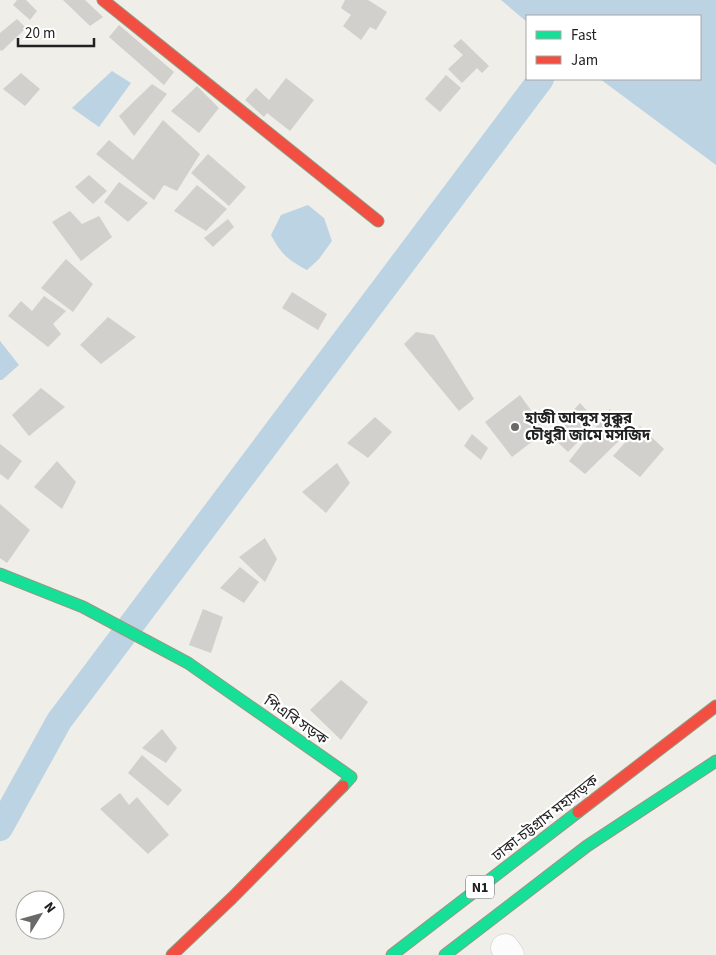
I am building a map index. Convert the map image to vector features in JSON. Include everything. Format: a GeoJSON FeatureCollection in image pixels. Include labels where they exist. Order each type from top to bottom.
{"type":"FeatureCollection","features":[{"type":"Feature","properties":{"kind":"main road"},"geometry":{"type":"LineString","coordinates":[[103,0],[378,221]]}},
{"type":"Feature","properties":{"kind":"main road","name":"পিএবি সড়ক"},"geometry":{"type":"LineString","coordinates":[[0,574],[83,607],[188,663],[351,777],[232,898],[172,955]]}},
{"type":"Feature","properties":{"kind":"main road","name":"ঢাকা-চট্টগ্রাম মহাসড়ক"},"geometry":{"type":"LineString","coordinates":[[392,955],[716,706]]}},
{"type":"Feature","properties":{"kind":"main road","name":"N1"},"geometry":{"type":"LineString","coordinates":[[445,955],[587,846],[716,761]]}},
{"type":"Feature","properties":{"kind":"water"},"geometry":{"type":"Polygon","coordinates":[[[501,0],[716,0],[716,165],[601,80],[701,80],[701,15],[526,15],[526,21],[501,0]]]}},
{"type":"Feature","properties":{"kind":"water"},"geometry":{"type":"Polygon","coordinates":[[[112,71],[131,83],[99,127],[72,108],[112,71]]]}},
{"type":"Feature","properties":{"kind":"water"},"geometry":{"type":"Polygon","coordinates":[[[308,205],[324,218],[332,241],[319,259],[307,270],[286,256],[271,235],[281,215],[308,205]]]}},
{"type":"Feature","properties":{"kind":"water"},"geometry":{"type":"Polygon","coordinates":[[[0,341],[19,365],[2,380],[0,380],[0,341]]]}},
{"type":"Feature","properties":{"kind":"building"},"geometry":{"type":"Polygon","coordinates":[[[17,0],[26,0],[37,11],[30,20],[13,5],[17,0]]]}},
{"type":"Feature","properties":{"kind":"building"},"geometry":{"type":"Polygon","coordinates":[[[63,0],[85,0],[103,17],[90,26],[63,0]]]}},
{"type":"Feature","properties":{"kind":"building"},"geometry":{"type":"Polygon","coordinates":[[[345,0],[368,0],[387,12],[376,30],[370,27],[361,40],[343,26],[351,15],[341,8],[345,0]]]}},
{"type":"Feature","properties":{"kind":"building"},"geometry":{"type":"Polygon","coordinates":[[[17,19],[26,28],[2,51],[0,50],[0,33],[17,19]]]}},
{"type":"Feature","properties":{"kind":"building"},"geometry":{"type":"Polygon","coordinates":[[[119,25],[174,72],[164,85],[109,37],[119,25]]]}},
{"type":"Feature","properties":{"kind":"building"},"geometry":{"type":"Polygon","coordinates":[[[461,39],[489,66],[482,73],[477,68],[462,83],[448,69],[463,55],[453,46],[461,39]]]}},
{"type":"Feature","properties":{"kind":"building"},"geometry":{"type":"Polygon","coordinates":[[[21,73],[40,89],[25,106],[3,89],[21,73]]]}},
{"type":"Feature","properties":{"kind":"building"},"geometry":{"type":"Polygon","coordinates":[[[446,75],[461,88],[440,112],[425,99],[446,75]]]}},
{"type":"Feature","properties":{"kind":"building"},"geometry":{"type":"Polygon","coordinates":[[[286,78],[314,100],[290,131],[267,113],[264,117],[245,100],[256,88],[269,100],[286,78]]]}},
{"type":"Feature","properties":{"kind":"building"},"geometry":{"type":"Polygon","coordinates":[[[152,84],[167,94],[134,136],[119,116],[152,84]]]}},
{"type":"Feature","properties":{"kind":"building"},"geometry":{"type":"Polygon","coordinates":[[[197,86],[219,108],[199,133],[171,111],[197,86]]]}},
{"type":"Feature","properties":{"kind":"building"},"geometry":{"type":"Polygon","coordinates":[[[163,120],[200,154],[177,191],[164,185],[154,200],[96,154],[109,140],[133,160],[163,120]]]}},
{"type":"Feature","properties":{"kind":"building"},"geometry":{"type":"Polygon","coordinates":[[[208,154],[246,187],[229,206],[191,173],[208,154]]]}},
{"type":"Feature","properties":{"kind":"building"},"geometry":{"type":"Polygon","coordinates":[[[89,175],[107,191],[93,204],[75,187],[89,175]]]}},
{"type":"Feature","properties":{"kind":"building"},"geometry":{"type":"Polygon","coordinates":[[[119,182],[148,203],[128,222],[104,202],[119,182]]]}},
{"type":"Feature","properties":{"kind":"building"},"geometry":{"type":"Polygon","coordinates":[[[197,185],[227,209],[206,231],[174,211],[197,185]]]}},
{"type":"Feature","properties":{"kind":"building"},"geometry":{"type":"Polygon","coordinates":[[[70,211],[82,224],[99,216],[112,237],[81,261],[52,222],[70,211]]]}},
{"type":"Feature","properties":{"kind":"building"},"geometry":{"type":"Polygon","coordinates":[[[228,219],[234,227],[213,247],[204,238],[228,219]]]}},
{"type":"Feature","properties":{"kind":"building"},"geometry":{"type":"Polygon","coordinates":[[[66,259],[93,284],[73,312],[41,288],[66,259]]]}},
{"type":"Feature","properties":{"kind":"building"},"geometry":{"type":"Polygon","coordinates":[[[292,292],[327,314],[318,330],[282,308],[292,292]]]}},
{"type":"Feature","properties":{"kind":"building"},"geometry":{"type":"Polygon","coordinates":[[[44,296],[66,311],[53,324],[61,334],[48,347],[8,316],[21,301],[32,311],[44,296]]]}},
{"type":"Feature","properties":{"kind":"building"},"geometry":{"type":"Polygon","coordinates":[[[108,317],[136,337],[101,364],[80,345],[108,317]]]}},
{"type":"Feature","properties":{"kind":"building"},"geometry":{"type":"Polygon","coordinates":[[[416,332],[434,335],[474,399],[459,411],[404,344],[416,332]]]}},
{"type":"Feature","properties":{"kind":"building"},"geometry":{"type":"Polygon","coordinates":[[[41,388],[65,407],[29,436],[12,415],[41,388]]]}},
{"type":"Feature","properties":{"kind":"building","name":"হাজী আব্দুস সুক্কুর চৌধুরী জামে মসজিদ"},"geometry":{"type":"Polygon","coordinates":[[[520,395],[546,431],[512,457],[485,422],[520,395]]]}},
{"type":"Feature","properties":{"kind":"building"},"geometry":{"type":"Polygon","coordinates":[[[580,403],[597,422],[568,452],[550,435],[580,403]]]}},
{"type":"Feature","properties":{"kind":"building"},"geometry":{"type":"Polygon","coordinates":[[[610,409],[630,430],[585,474],[569,461],[610,409]]]}},
{"type":"Feature","properties":{"kind":"building"},"geometry":{"type":"Polygon","coordinates":[[[375,417],[392,432],[368,458],[347,443],[375,417]]]}},
{"type":"Feature","properties":{"kind":"building"},"geometry":{"type":"Polygon","coordinates":[[[640,426],[664,449],[640,477],[613,456],[640,426]]]}},
{"type":"Feature","properties":{"kind":"building"},"geometry":{"type":"Polygon","coordinates":[[[472,434],[488,448],[481,460],[464,446],[472,434]]]}},
{"type":"Feature","properties":{"kind":"building"},"geometry":{"type":"Polygon","coordinates":[[[0,444],[22,461],[8,480],[0,474],[0,444]]]}},
{"type":"Feature","properties":{"kind":"building"},"geometry":{"type":"Polygon","coordinates":[[[57,461],[76,482],[62,509],[34,487],[57,461]]]}},
{"type":"Feature","properties":{"kind":"building"},"geometry":{"type":"Polygon","coordinates":[[[337,463],[350,483],[326,513],[302,492],[337,463]]]}},
{"type":"Feature","properties":{"kind":"building"},"geometry":{"type":"Polygon","coordinates":[[[0,504],[30,530],[7,563],[0,558],[0,504]]]}},
{"type":"Feature","properties":{"kind":"building"},"geometry":{"type":"Polygon","coordinates":[[[265,538],[277,559],[265,582],[239,557],[265,538]]]}},
{"type":"Feature","properties":{"kind":"building"},"geometry":{"type":"Polygon","coordinates":[[[240,567],[259,582],[244,603],[220,588],[240,567]]]}},
{"type":"Feature","properties":{"kind":"building"},"geometry":{"type":"Polygon","coordinates":[[[203,609],[223,617],[211,653],[189,645],[203,609]]]}},
{"type":"Feature","properties":{"kind":"building"},"geometry":{"type":"Polygon","coordinates":[[[341,680],[368,702],[341,740],[310,710],[341,680]]]}},
{"type":"Feature","properties":{"kind":"building"},"geometry":{"type":"Polygon","coordinates":[[[162,729],[177,748],[166,763],[142,748],[162,729]]]}},
{"type":"Feature","properties":{"kind":"building"},"geometry":{"type":"Polygon","coordinates":[[[142,755],[182,790],[168,806],[128,773],[142,755]]]}},
{"type":"Feature","properties":{"kind":"building"},"geometry":{"type":"Polygon","coordinates":[[[120,793],[129,805],[137,797],[169,835],[148,854],[100,809],[120,793]]]}},
{"type":"Feature","properties":{"kind":"waterway"},"geometry":{"type":"LineString","coordinates":[[0,828],[59,721],[540,80]]}},
{"type":"Feature","properties":{"kind":"traffic: fast"},"geometry":{"type":"LineString","coordinates":[[0,574],[83,607],[188,663],[351,777],[343,786]]}},
{"type":"Feature","properties":{"kind":"traffic: fast"},"geometry":{"type":"LineString","coordinates":[[445,955],[587,846],[716,761]]}},
{"type":"Feature","properties":{"kind":"traffic: fast"},"geometry":{"type":"LineString","coordinates":[[392,955],[578,812]]}},
{"type":"Feature","properties":{"kind":"traffic: jam"},"geometry":{"type":"LineString","coordinates":[[103,0],[378,221]]}},
{"type":"Feature","properties":{"kind":"traffic: jam"},"geometry":{"type":"LineString","coordinates":[[578,812],[716,706]]}},
{"type":"Feature","properties":{"kind":"traffic: jam"},"geometry":{"type":"LineString","coordinates":[[172,955],[232,898],[343,786]]}},
{"type":"Feature","properties":{"kind":"place","name":"হাজী আব্দুস সুক্কুর চৌধুরী জামে মসজিদ"},"geometry":{"type":"Point","coordinates":[515,427]}}]}
